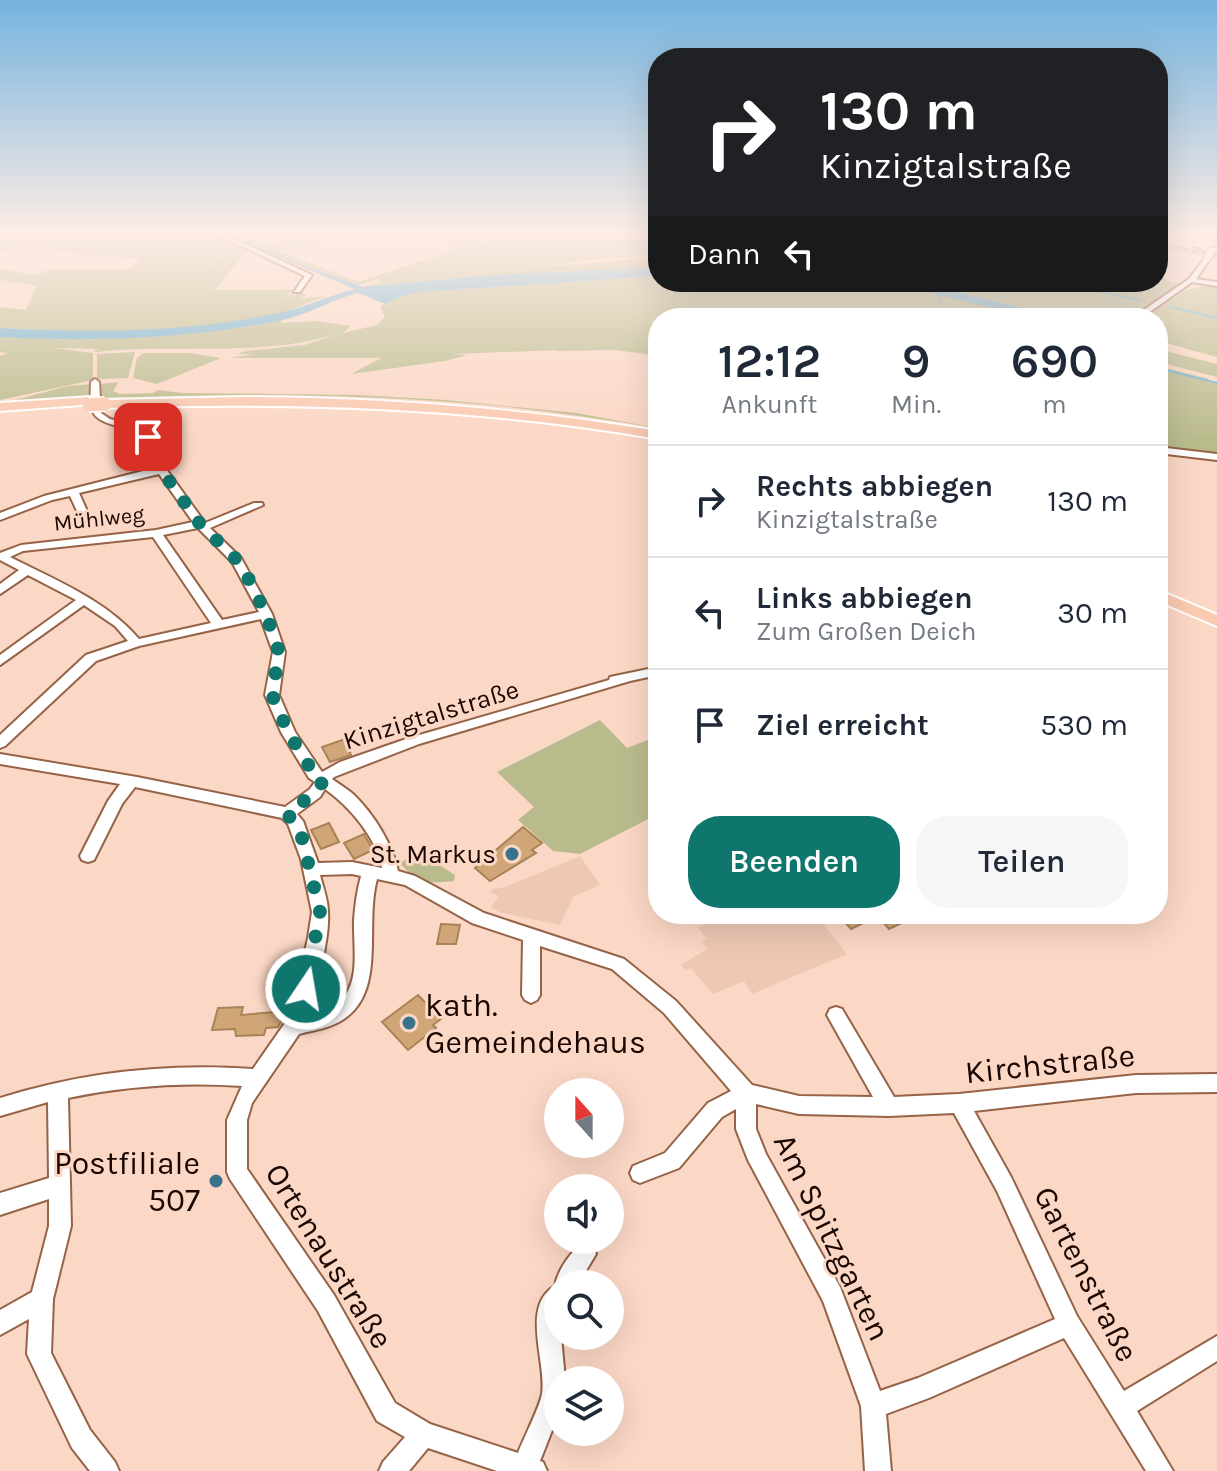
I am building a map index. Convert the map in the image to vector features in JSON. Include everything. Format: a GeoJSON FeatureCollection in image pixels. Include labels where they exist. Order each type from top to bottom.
{"type":"FeatureCollection","features":[{"type":"Feature","properties":{"kind":"highway"},"geometry":{"type":"LineString","coordinates":[[0,408],[106,402],[262,401],[420,406],[531,416],[648,432]]}},
{"type":"Feature","properties":{"kind":"highway"},"geometry":{"type":"LineString","coordinates":[[1168,590],[1217,611]]}},
{"type":"Feature","properties":{"kind":"highway"},"geometry":{"type":"LineString","coordinates":[[1168,599],[1217,621]]}},
{"type":"Feature","properties":{"kind":"street"},"geometry":{"type":"LineString","coordinates":[[95,382],[95,410],[98,415],[107,421],[141,429],[148,437],[152,455],[161,470],[201,526],[237,560],[266,614],[279,652],[272,695],[288,732],[314,774],[348,798],[374,832],[388,859],[391,875]]}},
{"type":"Feature","properties":{"kind":"street"},"geometry":{"type":"LineString","coordinates":[[129,409],[147,425],[141,429]]}},
{"type":"Feature","properties":{"kind":"street"},"geometry":{"type":"LineString","coordinates":[[1168,451],[1217,457]]}},
{"type":"Feature","properties":{"kind":"street"},"geometry":{"type":"LineString","coordinates":[[0,517],[73,491],[161,470]]}},
{"type":"Feature","properties":{"kind":"street"},"geometry":{"type":"LineString","coordinates":[[73,491],[82,511]]}},
{"type":"Feature","properties":{"kind":"street","name":"Mühlweg"},"geometry":{"type":"LineString","coordinates":[[2,556],[21,548],[201,526],[258,505]]}},
{"type":"Feature","properties":{"kind":"street"},"geometry":{"type":"LineString","coordinates":[[156,533],[218,624]]}},
{"type":"Feature","properties":{"kind":"street"},"geometry":{"type":"LineString","coordinates":[[2,556],[84,600],[119,623],[136,643]]}},
{"type":"Feature","properties":{"kind":"street"},"geometry":{"type":"LineString","coordinates":[[0,590],[27,570]]}},
{"type":"Feature","properties":{"kind":"street"},"geometry":{"type":"LineString","coordinates":[[0,661],[84,600]]}},
{"type":"Feature","properties":{"kind":"street"},"geometry":{"type":"LineString","coordinates":[[2,739],[91,658],[136,643],[266,614]]}},
{"type":"Feature","properties":{"kind":"street","name":"Kinzigtalstraße"},"geometry":{"type":"LineString","coordinates":[[287,813],[315,793],[335,770],[365,758],[648,674]]}},
{"type":"Feature","properties":{"kind":"street"},"geometry":{"type":"LineString","coordinates":[[0,759],[131,781],[287,813]]}},
{"type":"Feature","properties":{"kind":"street"},"geometry":{"type":"LineString","coordinates":[[88,856],[116,801],[131,781]]}},
{"type":"Feature","properties":{"kind":"street","name":"Ortenaustraße"},"geometry":{"type":"LineString","coordinates":[[287,813],[301,834],[311,869],[320,912],[318,929],[306,989],[293,1027],[244,1099],[237,1120],[237,1172],[326,1303],[386,1412],[424,1434],[529,1469],[554,1394],[551,1350]]}},
{"type":"Feature","properties":{"kind":"street"},"geometry":{"type":"LineString","coordinates":[[311,869],[334,866],[409,880],[478,918],[618,964],[670,1007],[746,1093],[715,1110],[672,1161],[640,1173]]}},
{"type":"Feature","properties":{"kind":"street"},"geometry":{"type":"LineString","coordinates":[[293,1027],[317,1024],[338,1014],[359,990],[363,972],[363,903],[371,871]]}},
{"type":"Feature","properties":{"kind":"street"},"geometry":{"type":"LineString","coordinates":[[531,995],[532,937]]}},
{"type":"Feature","properties":{"kind":"street"},"geometry":{"type":"LineString","coordinates":[[836,1015],[889,1107]]}},
{"type":"Feature","properties":{"kind":"street"},"geometry":{"type":"LineString","coordinates":[[0,1107],[58,1092],[150,1076],[215,1074],[257,1078]]}},
{"type":"Feature","properties":{"kind":"street","name":"Kirchstraße"},"geometry":{"type":"LineString","coordinates":[[746,1093],[799,1105],[889,1107],[959,1103],[1136,1084],[1217,1083]]}},
{"type":"Feature","properties":{"kind":"street"},"geometry":{"type":"LineString","coordinates":[[58,1092],[60,1226],[42,1299],[39,1354],[81,1439],[106,1471]]}},
{"type":"Feature","properties":{"kind":"street","name":"Am Spitzgarten"},"geometry":{"type":"LineString","coordinates":[[746,1093],[746,1129],[758,1160],[832,1295],[873,1406],[878,1471]]}},
{"type":"Feature","properties":{"kind":"street","name":"Gartenstraße"},"geometry":{"type":"LineString","coordinates":[[959,1103],[1004,1184],[1069,1324],[1160,1471]]}},
{"type":"Feature","properties":{"kind":"street"},"geometry":{"type":"LineString","coordinates":[[0,1204],[58,1186]]}},
{"type":"Feature","properties":{"kind":"street"},"geometry":{"type":"LineString","coordinates":[[574,1270],[585,1254]]}},
{"type":"Feature","properties":{"kind":"street"},"geometry":{"type":"LineString","coordinates":[[0,1323],[42,1299]]}},
{"type":"Feature","properties":{"kind":"street"},"geometry":{"type":"LineString","coordinates":[[873,1406],[920,1389],[1069,1324]]}},
{"type":"Feature","properties":{"kind":"street"},"geometry":{"type":"LineString","coordinates":[[1120,1407],[1217,1348]]}},
{"type":"Feature","properties":{"kind":"street"},"geometry":{"type":"LineString","coordinates":[[392,1471],[424,1434]]}},
{"type":"Feature","properties":{"kind":"shaded area"},"geometry":{"type":"Polygon","coordinates":[[[580,856],[600,885],[573,897],[560,925],[499,912],[491,907],[499,896],[490,892],[492,889],[505,887],[580,856]]]}},
{"type":"Feature","properties":{"kind":"shaded area"},"geometry":{"type":"Polygon","coordinates":[[[706,924],[823,924],[847,954],[752,994],[744,981],[713,994],[691,968],[686,970],[681,965],[707,949],[702,941],[706,939],[698,927],[706,924]]]}},
{"type":"Feature","properties":{"kind":"green space"},"geometry":{"type":"Polygon","coordinates":[[[29,303],[309,303],[248,320],[178,329],[105,332],[0,328],[0,307],[26,310],[29,303]]]}},
{"type":"Feature","properties":{"kind":"green space"},"geometry":{"type":"Polygon","coordinates":[[[388,303],[976,303],[998,308],[648,308],[648,354],[614,350],[453,354],[467,355],[351,374],[381,358],[229,358],[253,354],[237,354],[246,351],[305,345],[337,334],[276,346],[246,348],[96,352],[93,350],[101,349],[54,348],[93,353],[93,380],[0,400],[0,356],[8,353],[0,352],[3,348],[0,347],[0,337],[151,337],[283,320],[280,323],[317,321],[351,326],[343,333],[377,325],[385,317],[380,306],[388,303]]]}},
{"type":"Feature","properties":{"kind":"green space"},"geometry":{"type":"Polygon","coordinates":[[[1000,303],[1151,303],[1143,308],[1022,308],[1000,303]]]}},
{"type":"Feature","properties":{"kind":"green space"},"geometry":{"type":"Polygon","coordinates":[[[1167,303],[1217,303],[1217,357],[1168,344],[1168,308],[1159,308],[1167,303]]]}},
{"type":"Feature","properties":{"kind":"green space"},"geometry":{"type":"Polygon","coordinates":[[[135,352],[128,378],[97,379],[97,354],[135,352]]]}},
{"type":"Feature","properties":{"kind":"green space"},"geometry":{"type":"Polygon","coordinates":[[[1168,352],[1217,364],[1217,377],[1168,365],[1168,352]]]}},
{"type":"Feature","properties":{"kind":"green space"},"geometry":{"type":"Polygon","coordinates":[[[143,353],[190,353],[221,358],[157,384],[133,378],[137,358],[143,353]]]}},
{"type":"Feature","properties":{"kind":"green space"},"geometry":{"type":"Polygon","coordinates":[[[1168,369],[1217,384],[1217,453],[1168,447],[1168,369]]]}},
{"type":"Feature","properties":{"kind":"green space"},"geometry":{"type":"Polygon","coordinates":[[[119,382],[113,391],[120,394],[153,393],[158,390],[446,400],[576,413],[648,426],[523,408],[430,400],[242,395],[100,398],[101,384],[119,382]]]}},
{"type":"Feature","properties":{"kind":"green space"},"geometry":{"type":"Polygon","coordinates":[[[92,384],[92,398],[0,404],[68,386],[92,384]]]}},
{"type":"Feature","properties":{"kind":"green space"},"geometry":{"type":"Polygon","coordinates":[[[600,720],[627,748],[648,740],[648,819],[580,854],[553,851],[518,820],[534,807],[497,772],[600,720]]]}},
{"type":"Feature","properties":{"kind":"green space"},"geometry":{"type":"Polygon","coordinates":[[[419,852],[455,875],[454,881],[424,881],[400,863],[419,852]]]}},
{"type":"Feature","properties":{"kind":"water"},"geometry":{"type":"Polygon","coordinates":[[[312,303],[330,303],[283,320],[178,335],[107,339],[0,337],[0,328],[104,331],[174,328],[244,320],[312,303]]]}},
{"type":"Feature","properties":{"kind":"water"},"geometry":{"type":"Polygon","coordinates":[[[970,303],[1001,303],[1023,308],[992,308],[970,303]]]}},
{"type":"Feature","properties":{"kind":"building"},"geometry":{"type":"Polygon","coordinates":[[[345,739],[351,755],[330,762],[322,747],[345,739]]]}},
{"type":"Feature","properties":{"kind":"building"},"geometry":{"type":"Polygon","coordinates":[[[329,823],[339,842],[321,849],[311,830],[329,823]]]}},
{"type":"Feature","properties":{"kind":"building","name":"St. Markus"},"geometry":{"type":"Polygon","coordinates":[[[523,827],[542,843],[532,850],[536,853],[490,881],[475,868],[523,827]]]}},
{"type":"Feature","properties":{"kind":"building"},"geometry":{"type":"Polygon","coordinates":[[[364,834],[373,850],[354,859],[344,843],[364,834]]]}},
{"type":"Feature","properties":{"kind":"building"},"geometry":{"type":"Polygon","coordinates":[[[441,924],[460,925],[456,944],[437,944],[441,924]]]}},
{"type":"Feature","properties":{"kind":"building","name":"kath. Gemeindehaus"},"geometry":{"type":"Polygon","coordinates":[[[418,995],[441,1019],[433,1025],[436,1028],[408,1050],[382,1022],[418,995]]]}},
{"type":"Feature","properties":{"kind":"building"},"geometry":{"type":"Polygon","coordinates":[[[243,1007],[241,1015],[287,1011],[278,1027],[266,1028],[264,1035],[236,1036],[235,1029],[212,1030],[218,1008],[243,1007]]]}},
{"type":"Feature","properties":{"kind":"waterway"},"geometry":{"type":"LineString","coordinates":[[1171,307],[1217,318]]}},
{"type":"Feature","properties":{"kind":"waterway"},"geometry":{"type":"LineString","coordinates":[[1168,371],[1217,383]]}},
{"type":"Feature","properties":{"kind":"place","name":"St. Markus"},"geometry":{"type":"Point","coordinates":[512,854]}},
{"type":"Feature","properties":{"kind":"place","name":"kath. Gemeindehaus"},"geometry":{"type":"Point","coordinates":[409,1023]}},
{"type":"Feature","properties":{"kind":"place","name":"Postfiliale 507"},"geometry":{"type":"Point","coordinates":[216,1181]}},
{"type":"Feature","properties":{"kind":"route"},"geometry":{"type":"LineString","coordinates":[[148,437],[152,455],[167,478],[200,524],[237,560],[248,578],[266,614],[279,652],[272,695],[288,732],[314,774],[323,781],[315,793],[287,813],[301,834],[320,912],[306,989]]}}]}
